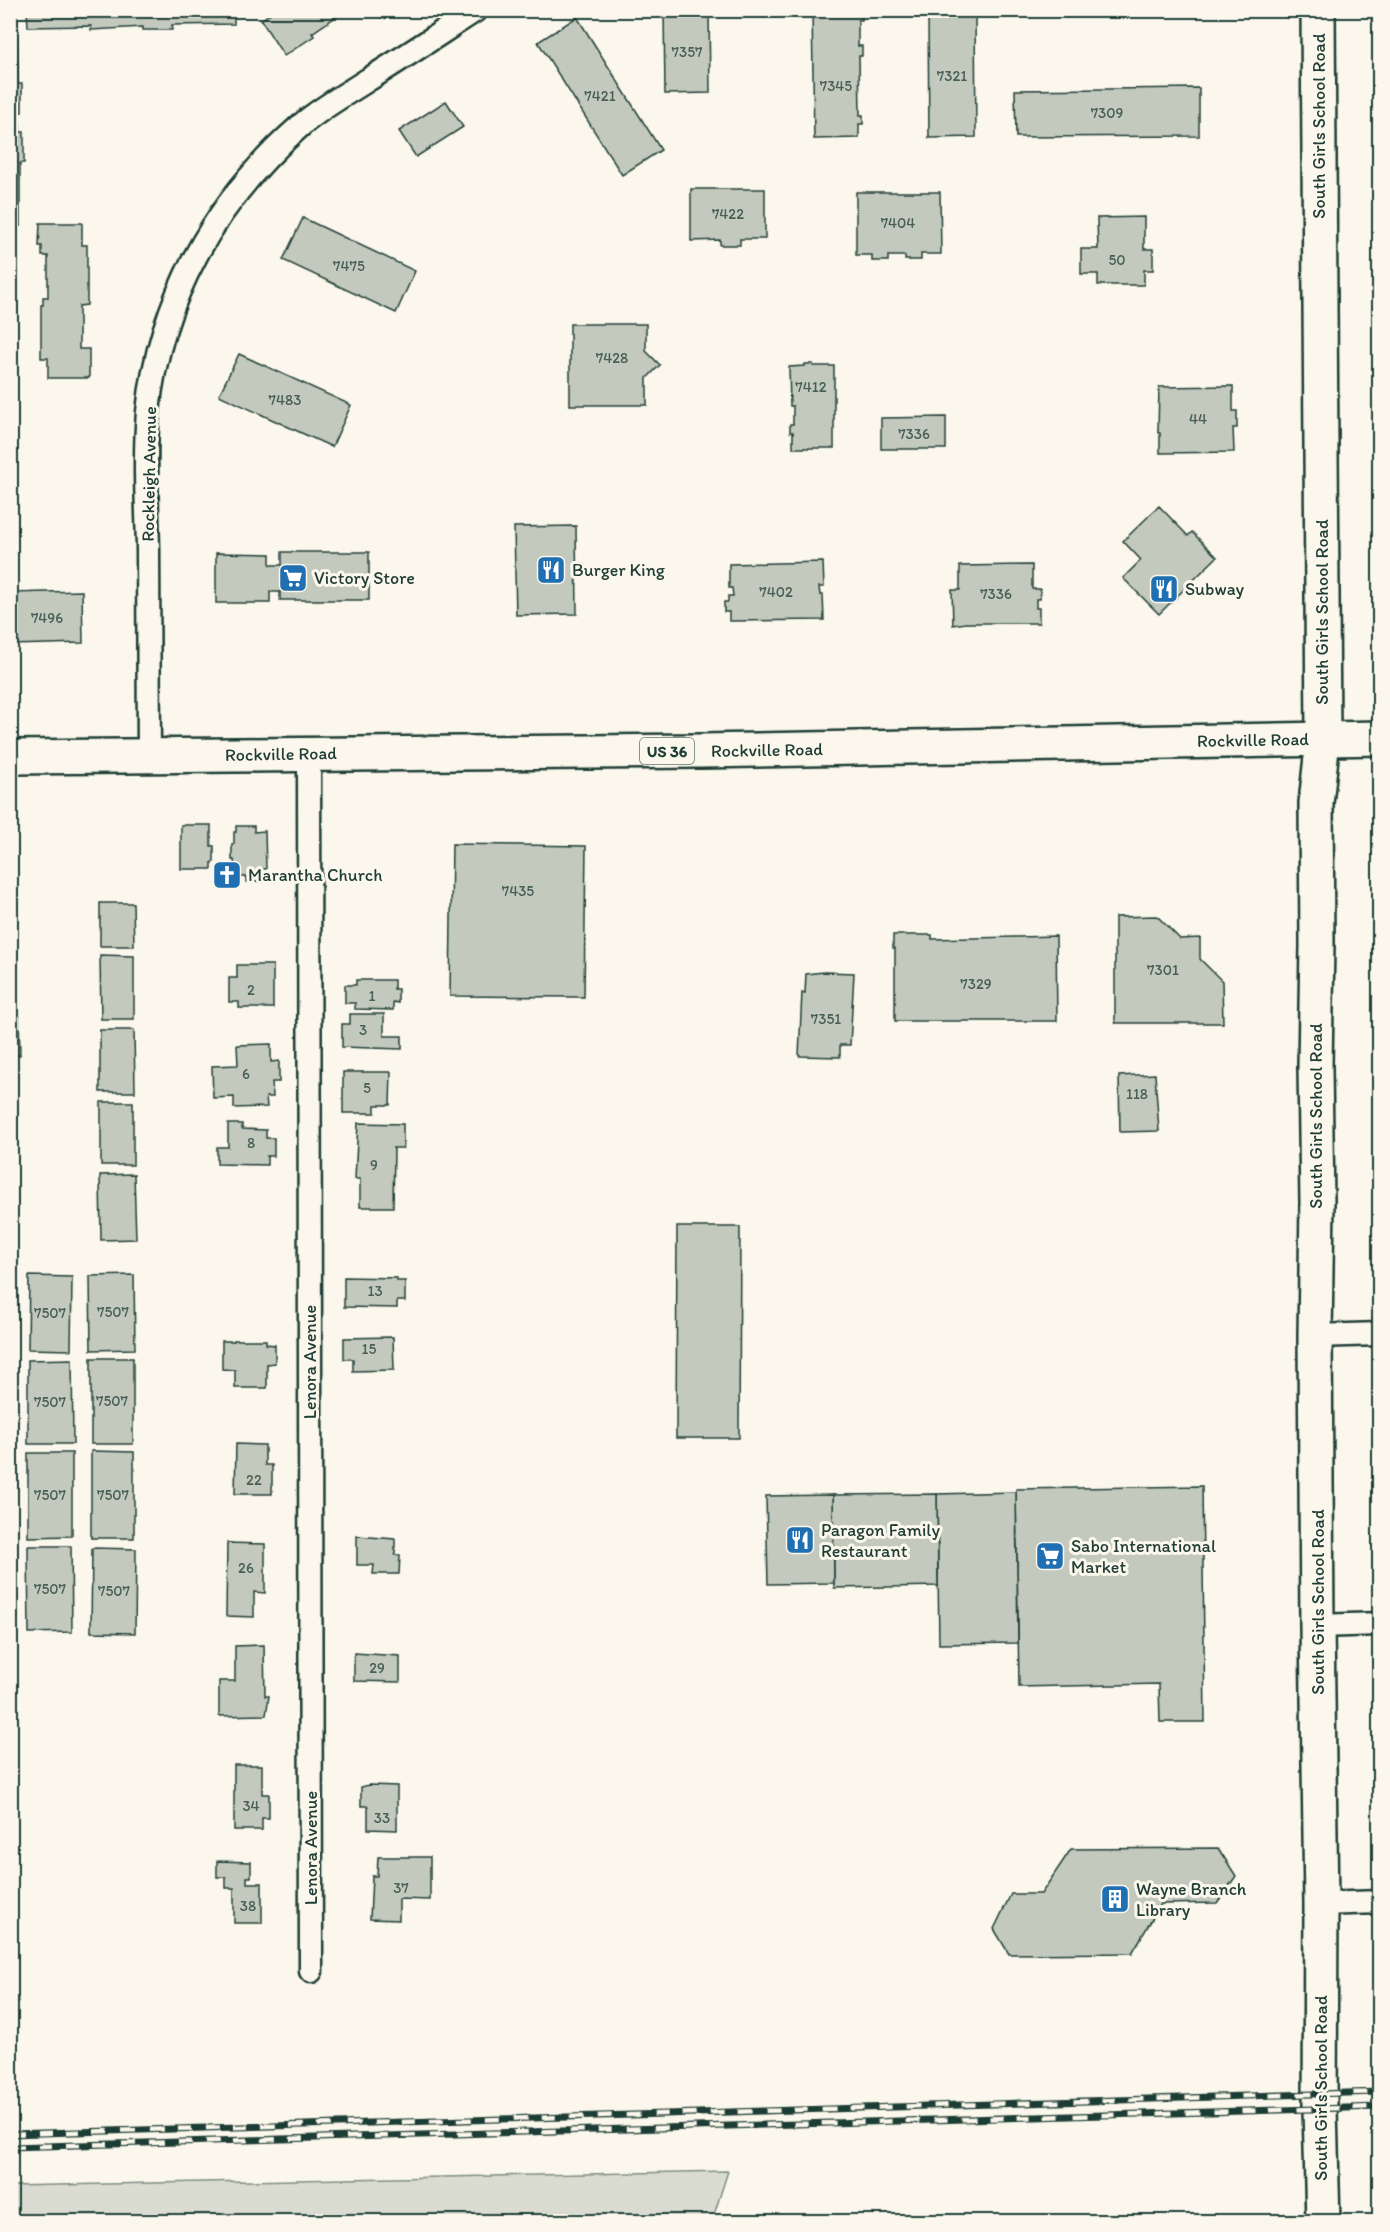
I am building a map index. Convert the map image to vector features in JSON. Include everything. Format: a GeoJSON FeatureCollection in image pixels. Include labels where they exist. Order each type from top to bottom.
{"type":"FeatureCollection","features":[{"type":"Feature","properties":{"kind":"main road","name":"South Girls School Road"},"geometry":{"type":"LineString","coordinates":[[1318,10],[1323,739],[1316,814],[1316,1336],[1321,1904],[1320,2109],[1323,2222]]}},
{"type":"Feature","properties":{"kind":"main road","name":"Rockville Road"},"geometry":{"type":"LineString","coordinates":[[10,757],[673,751],[1380,738]]}},
{"type":"Feature","properties":{"kind":"street","name":"Rockleigh Avenue"},"geometry":{"type":"LineString","coordinates":[[149,756],[147,434],[154,371],[168,320],[183,280],[213,224],[231,198],[266,157],[332,102],[476,10]]}},
{"type":"Feature","properties":{"kind":"street","name":"Lenora Avenue"},"geometry":{"type":"LineString","coordinates":[[309,753],[311,1971]]}},
{"type":"Feature","properties":{"kind":"street"},"geometry":{"type":"LineString","coordinates":[[1316,1336],[1380,1334]]}},
{"type":"Feature","properties":{"kind":"street"},"geometry":{"type":"LineString","coordinates":[[1317,1626],[1380,1624]]}},
{"type":"Feature","properties":{"kind":"street"},"geometry":{"type":"LineString","coordinates":[[1321,1904],[1380,1902]]}},
{"type":"Feature","properties":{"kind":"shaded area"},"geometry":{"type":"Polygon","coordinates":[[[728,2171],[712,2221],[11,2221],[11,2186],[728,2171]]]}},
{"type":"Feature","properties":{"kind":"building"},"geometry":{"type":"Polygon","coordinates":[[[27,10],[234,10],[234,24],[172,25],[172,30],[143,30],[143,27],[91,30],[91,26],[28,27],[27,10]]]}},
{"type":"Feature","properties":{"kind":"building"},"geometry":{"type":"Polygon","coordinates":[[[275,10],[346,10],[312,33],[314,36],[284,56],[261,20],[275,10]]]}},
{"type":"Feature","properties":{"kind":"building"},"geometry":{"type":"Polygon","coordinates":[[[664,10],[709,10],[710,93],[665,94],[664,10]]]}},
{"type":"Feature","properties":{"kind":"building"},"geometry":{"type":"Polygon","coordinates":[[[812,10],[862,12],[862,20],[858,20],[858,46],[862,46],[862,56],[859,56],[860,115],[863,115],[863,124],[859,124],[859,138],[814,139],[812,10]]]}},
{"type":"Feature","properties":{"kind":"building"},"geometry":{"type":"Polygon","coordinates":[[[928,15],[975,15],[976,137],[929,138],[928,15]]]}},
{"type":"Feature","properties":{"kind":"building"},"geometry":{"type":"Polygon","coordinates":[[[577,17],[661,150],[622,175],[538,42],[577,17]]]}},
{"type":"Feature","properties":{"kind":"building"},"geometry":{"type":"Polygon","coordinates":[[[10,20],[17,20],[18,84],[22,84],[22,112],[19,112],[20,132],[24,132],[24,163],[20,163],[20,226],[10,226],[10,20]]]}},
{"type":"Feature","properties":{"kind":"building"},"geometry":{"type":"Polygon","coordinates":[[[1199,88],[1199,136],[1016,137],[1015,90],[1199,88]]]}},
{"type":"Feature","properties":{"kind":"building"},"geometry":{"type":"Polygon","coordinates":[[[446,101],[463,127],[416,157],[399,131],[446,101]]]}},
{"type":"Feature","properties":{"kind":"building"},"geometry":{"type":"Polygon","coordinates":[[[691,189],[765,189],[765,239],[740,239],[740,245],[720,245],[720,240],[691,241],[691,189]]]}},
{"type":"Feature","properties":{"kind":"building"},"geometry":{"type":"Polygon","coordinates":[[[856,192],[940,192],[941,254],[921,254],[921,260],[905,260],[905,256],[888,256],[888,261],[872,261],[872,255],[856,255],[856,192]]]}},
{"type":"Feature","properties":{"kind":"building"},"geometry":{"type":"Polygon","coordinates":[[[1144,217],[1144,249],[1153,249],[1153,270],[1144,270],[1144,285],[1098,285],[1098,274],[1081,274],[1081,249],[1098,249],[1097,218],[1144,217]]]}},
{"type":"Feature","properties":{"kind":"building"},"geometry":{"type":"Polygon","coordinates":[[[303,218],[415,271],[396,313],[283,260],[303,218]]]}},
{"type":"Feature","properties":{"kind":"building"},"geometry":{"type":"Polygon","coordinates":[[[40,223],[82,223],[82,245],[87,245],[87,305],[79,306],[79,349],[89,349],[89,378],[48,378],[48,358],[41,358],[41,305],[43,305],[43,297],[48,297],[48,256],[42,256],[42,246],[39,246],[40,223]]]}},
{"type":"Feature","properties":{"kind":"building"},"geometry":{"type":"Polygon","coordinates":[[[570,324],[646,324],[646,351],[660,365],[647,378],[647,405],[570,405],[570,324]]]}},
{"type":"Feature","properties":{"kind":"building"},"geometry":{"type":"Polygon","coordinates":[[[239,354],[351,405],[332,447],[219,395],[239,354]]]}},
{"type":"Feature","properties":{"kind":"building"},"geometry":{"type":"Polygon","coordinates":[[[805,364],[834,366],[834,448],[793,448],[793,432],[790,432],[790,424],[793,424],[793,406],[790,406],[789,367],[805,366],[805,364]]]}},
{"type":"Feature","properties":{"kind":"building"},"geometry":{"type":"Polygon","coordinates":[[[10,380],[14,539],[10,539],[10,380]]]}},
{"type":"Feature","properties":{"kind":"building"},"geometry":{"type":"Polygon","coordinates":[[[1233,386],[1233,411],[1237,411],[1237,428],[1233,428],[1234,452],[1160,453],[1159,387],[1233,386]]]}},
{"type":"Feature","properties":{"kind":"building"},"geometry":{"type":"Polygon","coordinates":[[[946,417],[946,449],[881,449],[881,418],[946,417]]]}},
{"type":"Feature","properties":{"kind":"building"},"geometry":{"type":"Polygon","coordinates":[[[1159,506],[1188,536],[1192,532],[1217,557],[1159,614],[1123,578],[1141,560],[1123,541],[1159,506]]]}},
{"type":"Feature","properties":{"kind":"building"},"geometry":{"type":"Polygon","coordinates":[[[576,526],[577,614],[516,615],[514,527],[576,526]]]}},
{"type":"Feature","properties":{"kind":"building","name":"Victory Store"},"geometry":{"type":"Polygon","coordinates":[[[282,552],[369,552],[369,600],[280,600],[280,592],[270,592],[270,603],[216,603],[216,553],[270,554],[270,565],[282,565],[282,552]]]}},
{"type":"Feature","properties":{"kind":"building"},"geometry":{"type":"Polygon","coordinates":[[[823,562],[824,587],[819,587],[820,595],[823,595],[824,620],[729,621],[729,612],[724,612],[724,602],[728,602],[728,596],[733,596],[732,588],[729,588],[729,564],[823,562]]]}},
{"type":"Feature","properties":{"kind":"building"},"geometry":{"type":"Polygon","coordinates":[[[1032,565],[1032,589],[1040,589],[1040,599],[1036,599],[1036,608],[1039,608],[1039,623],[953,625],[952,590],[960,590],[960,566],[1032,565]]]}},
{"type":"Feature","properties":{"kind":"building"},"geometry":{"type":"Polygon","coordinates":[[[82,591],[83,643],[10,645],[10,593],[82,591]]]}},
{"type":"Feature","properties":{"kind":"building"},"geometry":{"type":"Polygon","coordinates":[[[181,825],[211,825],[211,846],[214,846],[212,869],[181,869],[181,825]]]}},
{"type":"Feature","properties":{"kind":"building"},"geometry":{"type":"Polygon","coordinates":[[[236,826],[254,826],[254,832],[265,831],[266,869],[261,869],[261,881],[246,882],[246,877],[236,877],[234,860],[232,860],[232,844],[234,844],[236,826]]]}},
{"type":"Feature","properties":{"kind":"building"},"geometry":{"type":"Polygon","coordinates":[[[452,844],[586,846],[584,997],[450,996],[452,844]]]}},
{"type":"Feature","properties":{"kind":"building"},"geometry":{"type":"Polygon","coordinates":[[[100,903],[133,903],[134,946],[100,946],[100,903]]]}},
{"type":"Feature","properties":{"kind":"building"},"geometry":{"type":"Polygon","coordinates":[[[1157,916],[1180,939],[1200,938],[1200,959],[1222,981],[1223,1023],[1115,1023],[1115,917],[1157,916]]]}},
{"type":"Feature","properties":{"kind":"building"},"geometry":{"type":"Polygon","coordinates":[[[893,935],[932,935],[932,939],[1056,936],[1057,1021],[895,1021],[893,935]]]}},
{"type":"Feature","properties":{"kind":"building"},"geometry":{"type":"Polygon","coordinates":[[[100,955],[134,956],[134,1019],[101,1019],[100,955]]]}},
{"type":"Feature","properties":{"kind":"building"},"geometry":{"type":"Polygon","coordinates":[[[237,965],[273,965],[273,1008],[239,1008],[239,1002],[229,1002],[229,978],[237,978],[237,965]]]}},
{"type":"Feature","properties":{"kind":"building"},"geometry":{"type":"Polygon","coordinates":[[[854,973],[850,1045],[840,1045],[840,1057],[799,1056],[802,992],[805,993],[806,974],[854,973]]]}},
{"type":"Feature","properties":{"kind":"building"},"geometry":{"type":"Polygon","coordinates":[[[356,980],[394,980],[394,989],[398,989],[398,1003],[393,1002],[393,1010],[355,1009],[355,1003],[345,1003],[345,985],[356,985],[356,980]]]}},
{"type":"Feature","properties":{"kind":"building"},"geometry":{"type":"Polygon","coordinates":[[[350,1014],[384,1014],[384,1036],[402,1036],[402,1049],[342,1047],[342,1024],[350,1024],[350,1014]]]}},
{"type":"Feature","properties":{"kind":"building"},"geometry":{"type":"Polygon","coordinates":[[[10,1017],[19,1017],[20,1055],[10,1056],[10,1017]]]}},
{"type":"Feature","properties":{"kind":"building"},"geometry":{"type":"Polygon","coordinates":[[[100,1030],[134,1030],[135,1092],[100,1092],[100,1030]]]}},
{"type":"Feature","properties":{"kind":"building"},"geometry":{"type":"Polygon","coordinates":[[[271,1044],[271,1062],[279,1061],[279,1082],[272,1082],[273,1097],[266,1097],[267,1107],[234,1108],[234,1097],[213,1098],[212,1066],[238,1065],[237,1045],[271,1044]]]}},
{"type":"Feature","properties":{"kind":"building"},"geometry":{"type":"Polygon","coordinates":[[[343,1072],[391,1072],[390,1105],[375,1105],[375,1113],[343,1113],[343,1072]]]}},
{"type":"Feature","properties":{"kind":"building"},"geometry":{"type":"Polygon","coordinates":[[[1155,1074],[1159,1131],[1120,1132],[1119,1076],[1155,1074]]]}},
{"type":"Feature","properties":{"kind":"building"},"geometry":{"type":"Polygon","coordinates":[[[101,1102],[133,1102],[133,1165],[101,1165],[101,1102]]]}},
{"type":"Feature","properties":{"kind":"building"},"geometry":{"type":"Polygon","coordinates":[[[358,1123],[403,1124],[403,1148],[393,1148],[393,1207],[360,1207],[360,1179],[355,1179],[358,1123]]]}},
{"type":"Feature","properties":{"kind":"building"},"geometry":{"type":"Polygon","coordinates":[[[228,1124],[242,1124],[242,1129],[266,1130],[266,1138],[274,1138],[274,1156],[267,1156],[267,1165],[217,1164],[217,1147],[228,1147],[228,1124]]]}},
{"type":"Feature","properties":{"kind":"building"},"geometry":{"type":"Polygon","coordinates":[[[134,1174],[136,1239],[101,1240],[100,1175],[134,1174]]]}},
{"type":"Feature","properties":{"kind":"building"},"geometry":{"type":"Polygon","coordinates":[[[677,1227],[740,1227],[739,1438],[676,1438],[677,1227]]]}},
{"type":"Feature","properties":{"kind":"building"},"geometry":{"type":"Polygon","coordinates":[[[134,1275],[135,1349],[91,1350],[90,1276],[134,1275]]]}},
{"type":"Feature","properties":{"kind":"building"},"geometry":{"type":"Polygon","coordinates":[[[29,1276],[72,1277],[71,1350],[28,1349],[29,1276]]]}},
{"type":"Feature","properties":{"kind":"building"},"geometry":{"type":"Polygon","coordinates":[[[344,1277],[397,1278],[397,1281],[405,1281],[405,1301],[397,1301],[397,1308],[344,1307],[344,1277]]]}},
{"type":"Feature","properties":{"kind":"building"},"geometry":{"type":"Polygon","coordinates":[[[393,1337],[394,1370],[353,1371],[353,1359],[344,1359],[344,1338],[393,1337]]]}},
{"type":"Feature","properties":{"kind":"building"},"geometry":{"type":"Polygon","coordinates":[[[266,1340],[266,1344],[275,1345],[275,1363],[267,1364],[267,1388],[235,1388],[235,1370],[222,1369],[222,1341],[266,1340]]]}},
{"type":"Feature","properties":{"kind":"building"},"geometry":{"type":"Polygon","coordinates":[[[91,1358],[133,1358],[133,1444],[91,1444],[91,1358]]]}},
{"type":"Feature","properties":{"kind":"building"},"geometry":{"type":"Polygon","coordinates":[[[72,1359],[73,1444],[28,1444],[28,1360],[72,1359]]]}},
{"type":"Feature","properties":{"kind":"building"},"geometry":{"type":"Polygon","coordinates":[[[236,1444],[265,1445],[265,1465],[272,1465],[272,1494],[235,1494],[236,1444]]]}},
{"type":"Feature","properties":{"kind":"building"},"geometry":{"type":"Polygon","coordinates":[[[91,1451],[134,1452],[134,1538],[91,1538],[91,1451]]]}},
{"type":"Feature","properties":{"kind":"building"},"geometry":{"type":"Polygon","coordinates":[[[28,1453],[72,1453],[72,1536],[28,1537],[28,1453]]]}},
{"type":"Feature","properties":{"kind":"building"},"geometry":{"type":"Polygon","coordinates":[[[1202,1486],[1205,1722],[1160,1722],[1159,1684],[1019,1687],[1016,1489],[1202,1486]]]}},
{"type":"Feature","properties":{"kind":"building"},"geometry":{"type":"Polygon","coordinates":[[[1016,1492],[1018,1643],[939,1644],[937,1494],[1016,1492]]]}},
{"type":"Feature","properties":{"kind":"building"},"geometry":{"type":"Polygon","coordinates":[[[937,1494],[938,1586],[834,1588],[833,1495],[937,1494]]]}},
{"type":"Feature","properties":{"kind":"building","name":"Paragon Family Restaurant"},"geometry":{"type":"Polygon","coordinates":[[[833,1495],[834,1583],[768,1584],[766,1496],[833,1495]]]}},
{"type":"Feature","properties":{"kind":"building"},"geometry":{"type":"Polygon","coordinates":[[[357,1536],[395,1539],[395,1555],[400,1555],[399,1574],[373,1574],[374,1565],[357,1565],[357,1536]]]}},
{"type":"Feature","properties":{"kind":"building"},"geometry":{"type":"Polygon","coordinates":[[[227,1543],[265,1544],[265,1593],[254,1592],[254,1617],[226,1616],[227,1543]]]}},
{"type":"Feature","properties":{"kind":"building"},"geometry":{"type":"Polygon","coordinates":[[[28,1546],[71,1546],[72,1632],[29,1633],[28,1546]]]}},
{"type":"Feature","properties":{"kind":"building"},"geometry":{"type":"Polygon","coordinates":[[[92,1548],[136,1549],[135,1633],[91,1632],[92,1548]]]}},
{"type":"Feature","properties":{"kind":"building"},"geometry":{"type":"Polygon","coordinates":[[[10,1549],[12,1549],[10,1632],[10,1549]]]}},
{"type":"Feature","properties":{"kind":"building"},"geometry":{"type":"Polygon","coordinates":[[[264,1645],[265,1696],[269,1696],[266,1715],[219,1716],[219,1681],[235,1681],[235,1646],[264,1645]]]}},
{"type":"Feature","properties":{"kind":"building"},"geometry":{"type":"Polygon","coordinates":[[[354,1653],[400,1656],[400,1682],[354,1681],[354,1653]]]}},
{"type":"Feature","properties":{"kind":"building"},"geometry":{"type":"Polygon","coordinates":[[[234,1765],[262,1765],[262,1794],[269,1794],[269,1818],[262,1818],[262,1830],[234,1830],[234,1765]]]}},
{"type":"Feature","properties":{"kind":"building"},"geometry":{"type":"Polygon","coordinates":[[[397,1786],[397,1830],[368,1829],[368,1806],[361,1806],[361,1787],[397,1786]]]}},
{"type":"Feature","properties":{"kind":"building","name":"Wayne Branch Library"},"geometry":{"type":"Polygon","coordinates":[[[1218,1848],[1236,1876],[1217,1903],[1161,1904],[1132,1953],[1009,1954],[994,1929],[1011,1894],[1041,1894],[1071,1849],[1218,1848]]]}},
{"type":"Feature","properties":{"kind":"building"},"geometry":{"type":"Polygon","coordinates":[[[378,1857],[430,1857],[430,1900],[399,1899],[399,1920],[370,1919],[372,1876],[377,1876],[378,1857]]]}},
{"type":"Feature","properties":{"kind":"building"},"geometry":{"type":"Polygon","coordinates":[[[217,1861],[251,1862],[251,1877],[247,1877],[247,1883],[262,1883],[262,1923],[234,1923],[234,1888],[226,1888],[226,1877],[217,1877],[217,1861]]]}},
{"type":"Feature","properties":{"kind":"railway"},"geometry":{"type":"LineString","coordinates":[[10,2134],[1380,2092]]}},
{"type":"Feature","properties":{"kind":"railway"},"geometry":{"type":"LineString","coordinates":[[10,2147],[1380,2107]]}},
{"type":"Feature","properties":{"kind":"place","name":"Burger King"},"geometry":{"type":"Point","coordinates":[551,570]}},
{"type":"Feature","properties":{"kind":"place","name":"Victory Store"},"geometry":{"type":"Point","coordinates":[293,578]}},
{"type":"Feature","properties":{"kind":"place","name":"Subway"},"geometry":{"type":"Point","coordinates":[1164,589]}},
{"type":"Feature","properties":{"kind":"place","name":"Marantha Church"},"geometry":{"type":"Point","coordinates":[227,875]}},
{"type":"Feature","properties":{"kind":"place","name":"Paragon Family Restaurant"},"geometry":{"type":"Point","coordinates":[800,1540]}},
{"type":"Feature","properties":{"kind":"place","name":"Sabo International Market"},"geometry":{"type":"Point","coordinates":[1050,1556]}},
{"type":"Feature","properties":{"kind":"place","name":"Wayne Branch Library"},"geometry":{"type":"Point","coordinates":[1115,1899]}}]}
